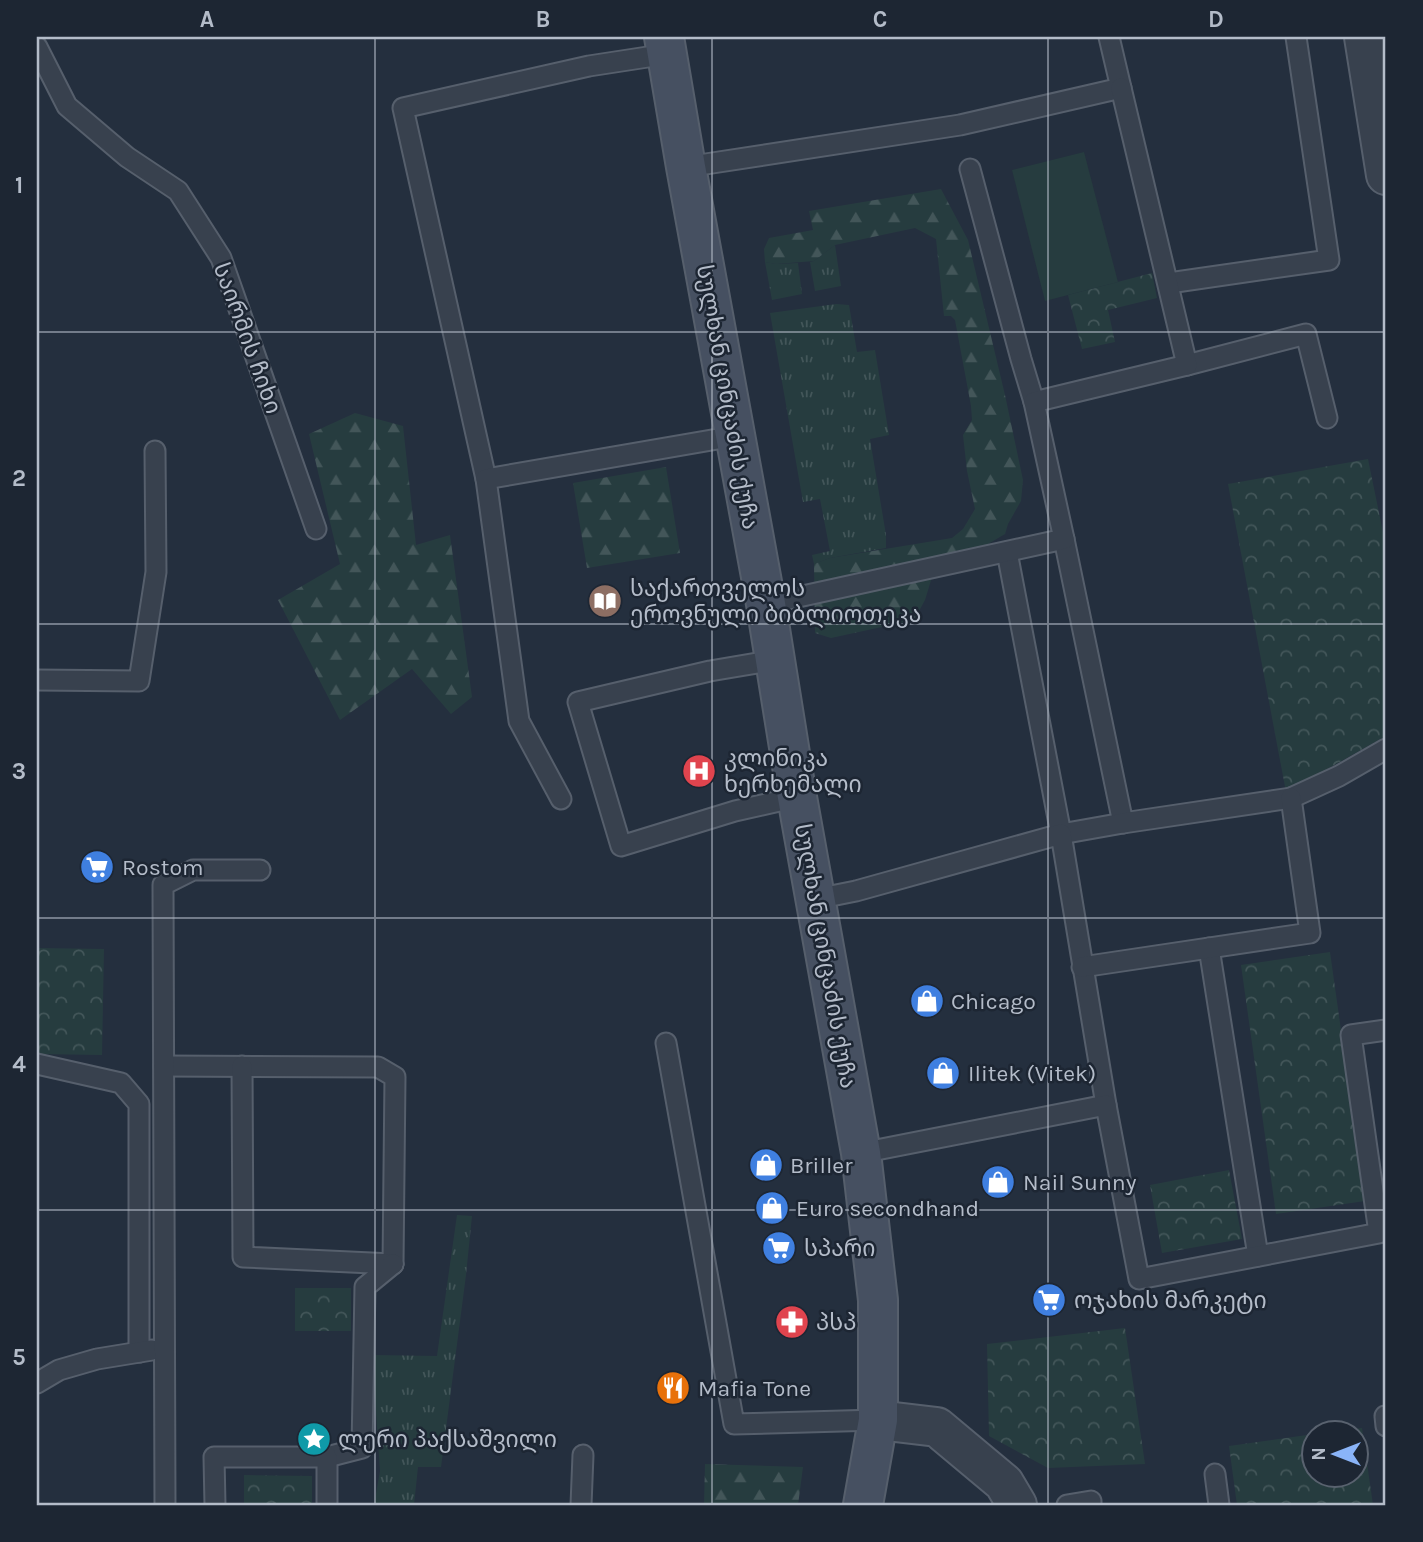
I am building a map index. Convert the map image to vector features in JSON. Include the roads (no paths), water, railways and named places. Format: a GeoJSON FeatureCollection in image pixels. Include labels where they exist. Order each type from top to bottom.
{"type":"FeatureCollection","features":[{"type":"Feature","properties":{"kind":"main road","name":"სულხან ცინცაძის ქუჩა"},"geometry":{"type":"LineString","coordinates":[[666,45],[862,1153],[878,1300],[878,1420],[863,1505]]}},
{"type":"Feature","properties":{"kind":"street"},"geometry":{"type":"LineString","coordinates":[[1364,37],[1386,175]]}},
{"type":"Feature","properties":{"kind":"street"},"geometry":{"type":"LineString","coordinates":[[878,1420],[937,1427],[1004,1483],[1017,1505]]}},
{"type":"Feature","properties":{"kind":"lane"},"geometry":{"type":"LineString","coordinates":[[1109,37],[1187,365]]}},
{"type":"Feature","properties":{"kind":"lane"},"geometry":{"type":"LineString","coordinates":[[1169,284],[1329,260],[1296,37]]}},
{"type":"Feature","properties":{"kind":"lane"},"geometry":{"type":"LineString","coordinates":[[561,799],[519,721],[486,479],[403,108],[589,66],[666,45]]}},
{"type":"Feature","properties":{"kind":"lane","name":"საირმის ჩიხი"},"geometry":{"type":"LineString","coordinates":[[37,47],[67,106],[127,157],[177,191],[221,258],[316,529]]}},
{"type":"Feature","properties":{"kind":"lane"},"geometry":{"type":"LineString","coordinates":[[686,167],[960,125],[1121,88]]}},
{"type":"Feature","properties":{"kind":"lane"},"geometry":{"type":"LineString","coordinates":[[970,169],[1034,402],[1124,823]]}},
{"type":"Feature","properties":{"kind":"lane"},"geometry":{"type":"LineString","coordinates":[[1034,402],[1306,334],[1327,418]]}},
{"type":"Feature","properties":{"kind":"lane"},"geometry":{"type":"LineString","coordinates":[[486,479],[736,436]]}},
{"type":"Feature","properties":{"kind":"lane"},"geometry":{"type":"LineString","coordinates":[[37,680],[139,681],[156,572],[155,450]]}},
{"type":"Feature","properties":{"kind":"lane"},"geometry":{"type":"LineString","coordinates":[[766,604],[1064,540]]}},
{"type":"Feature","properties":{"kind":"lane"},"geometry":{"type":"LineString","coordinates":[[1007,552],[1061,834],[1106,1105],[1139,1279],[1379,1233],[1351,1035],[1386,1030]]}},
{"type":"Feature","properties":{"kind":"lane"},"geometry":{"type":"LineString","coordinates":[[775,660],[710,671],[578,702],[621,846],[735,811],[797,797]]}},
{"type":"Feature","properties":{"kind":"lane"},"geometry":{"type":"LineString","coordinates":[[816,900],[1061,834],[1291,797],[1339,776],[1386,749]]}},
{"type":"Feature","properties":{"kind":"lane"},"geometry":{"type":"LineString","coordinates":[[1082,967],[1310,933],[1291,797]]}},
{"type":"Feature","properties":{"kind":"lane"},"geometry":{"type":"LineString","coordinates":[[165,1505],[163,885],[192,870],[260,870]]}},
{"type":"Feature","properties":{"kind":"lane"},"geometry":{"type":"LineString","coordinates":[[1209,948],[1258,1256]]}},
{"type":"Feature","properties":{"kind":"lane"},"geometry":{"type":"LineString","coordinates":[[666,1043],[734,1424],[878,1420]]}},
{"type":"Feature","properties":{"kind":"lane"},"geometry":{"type":"LineString","coordinates":[[37,1064],[121,1083],[139,1104],[139,1352]]}},
{"type":"Feature","properties":{"kind":"lane"},"geometry":{"type":"LineString","coordinates":[[164,1066],[378,1067],[396,1077],[393,1264],[365,1287],[362,1448],[327,1457],[214,1457],[215,1505]]}},
{"type":"Feature","properties":{"kind":"lane"},"geometry":{"type":"LineString","coordinates":[[242,1066],[243,1257],[393,1264]]}},
{"type":"Feature","properties":{"kind":"lane"},"geometry":{"type":"LineString","coordinates":[[862,1153],[1106,1105]]}},
{"type":"Feature","properties":{"kind":"lane"},"geometry":{"type":"LineString","coordinates":[[37,1383],[59,1370],[97,1359],[164,1348]]}},
{"type":"Feature","properties":{"kind":"lane"},"geometry":{"type":"LineString","coordinates":[[581,1505],[583,1455]]}},
{"type":"Feature","properties":{"kind":"lane"},"geometry":{"type":"LineString","coordinates":[[327,1457],[327,1505]]}},
{"type":"Feature","properties":{"kind":"lane"},"geometry":{"type":"LineString","coordinates":[[1215,1474],[1219,1505]]}},
{"type":"Feature","properties":{"kind":"lane"},"geometry":{"type":"LineString","coordinates":[[1067,1505],[1091,1501],[1091,1505]]}},
{"type":"Feature","properties":{"kind":"place","name":"საქართველოს ეროვნული ბიბლიოთეკა"},"geometry":{"type":"Point","coordinates":[605,601]}},
{"type":"Feature","properties":{"kind":"place","name":"კლინიკა ხერხემალი"},"geometry":{"type":"Point","coordinates":[699,771]}},
{"type":"Feature","properties":{"kind":"place","name":"Rostom"},"geometry":{"type":"Point","coordinates":[97,867]}},
{"type":"Feature","properties":{"kind":"place","name":"Chicago"},"geometry":{"type":"Point","coordinates":[927,1001]}},
{"type":"Feature","properties":{"kind":"place","name":"Ilitek (Vitek)"},"geometry":{"type":"Point","coordinates":[943,1073]}},
{"type":"Feature","properties":{"kind":"place","name":"Briller"},"geometry":{"type":"Point","coordinates":[766,1165]}},
{"type":"Feature","properties":{"kind":"place","name":"Nail Sunny"},"geometry":{"type":"Point","coordinates":[998,1182]}},
{"type":"Feature","properties":{"kind":"place","name":"Euro secondhand"},"geometry":{"type":"Point","coordinates":[772,1208]}},
{"type":"Feature","properties":{"kind":"place","name":"სპარი"},"geometry":{"type":"Point","coordinates":[779,1248]}},
{"type":"Feature","properties":{"kind":"place","name":"ოჯახის მარკეტი"},"geometry":{"type":"Point","coordinates":[1049,1300]}},
{"type":"Feature","properties":{"kind":"place","name":"პსპ"},"geometry":{"type":"Point","coordinates":[792,1322]}},
{"type":"Feature","properties":{"kind":"place","name":"Mafia Tone"},"geometry":{"type":"Point","coordinates":[673,1388]}},
{"type":"Feature","properties":{"kind":"place","name":"ლერი პაქსაშვილი"},"geometry":{"type":"Point","coordinates":[314,1439]}}]}
